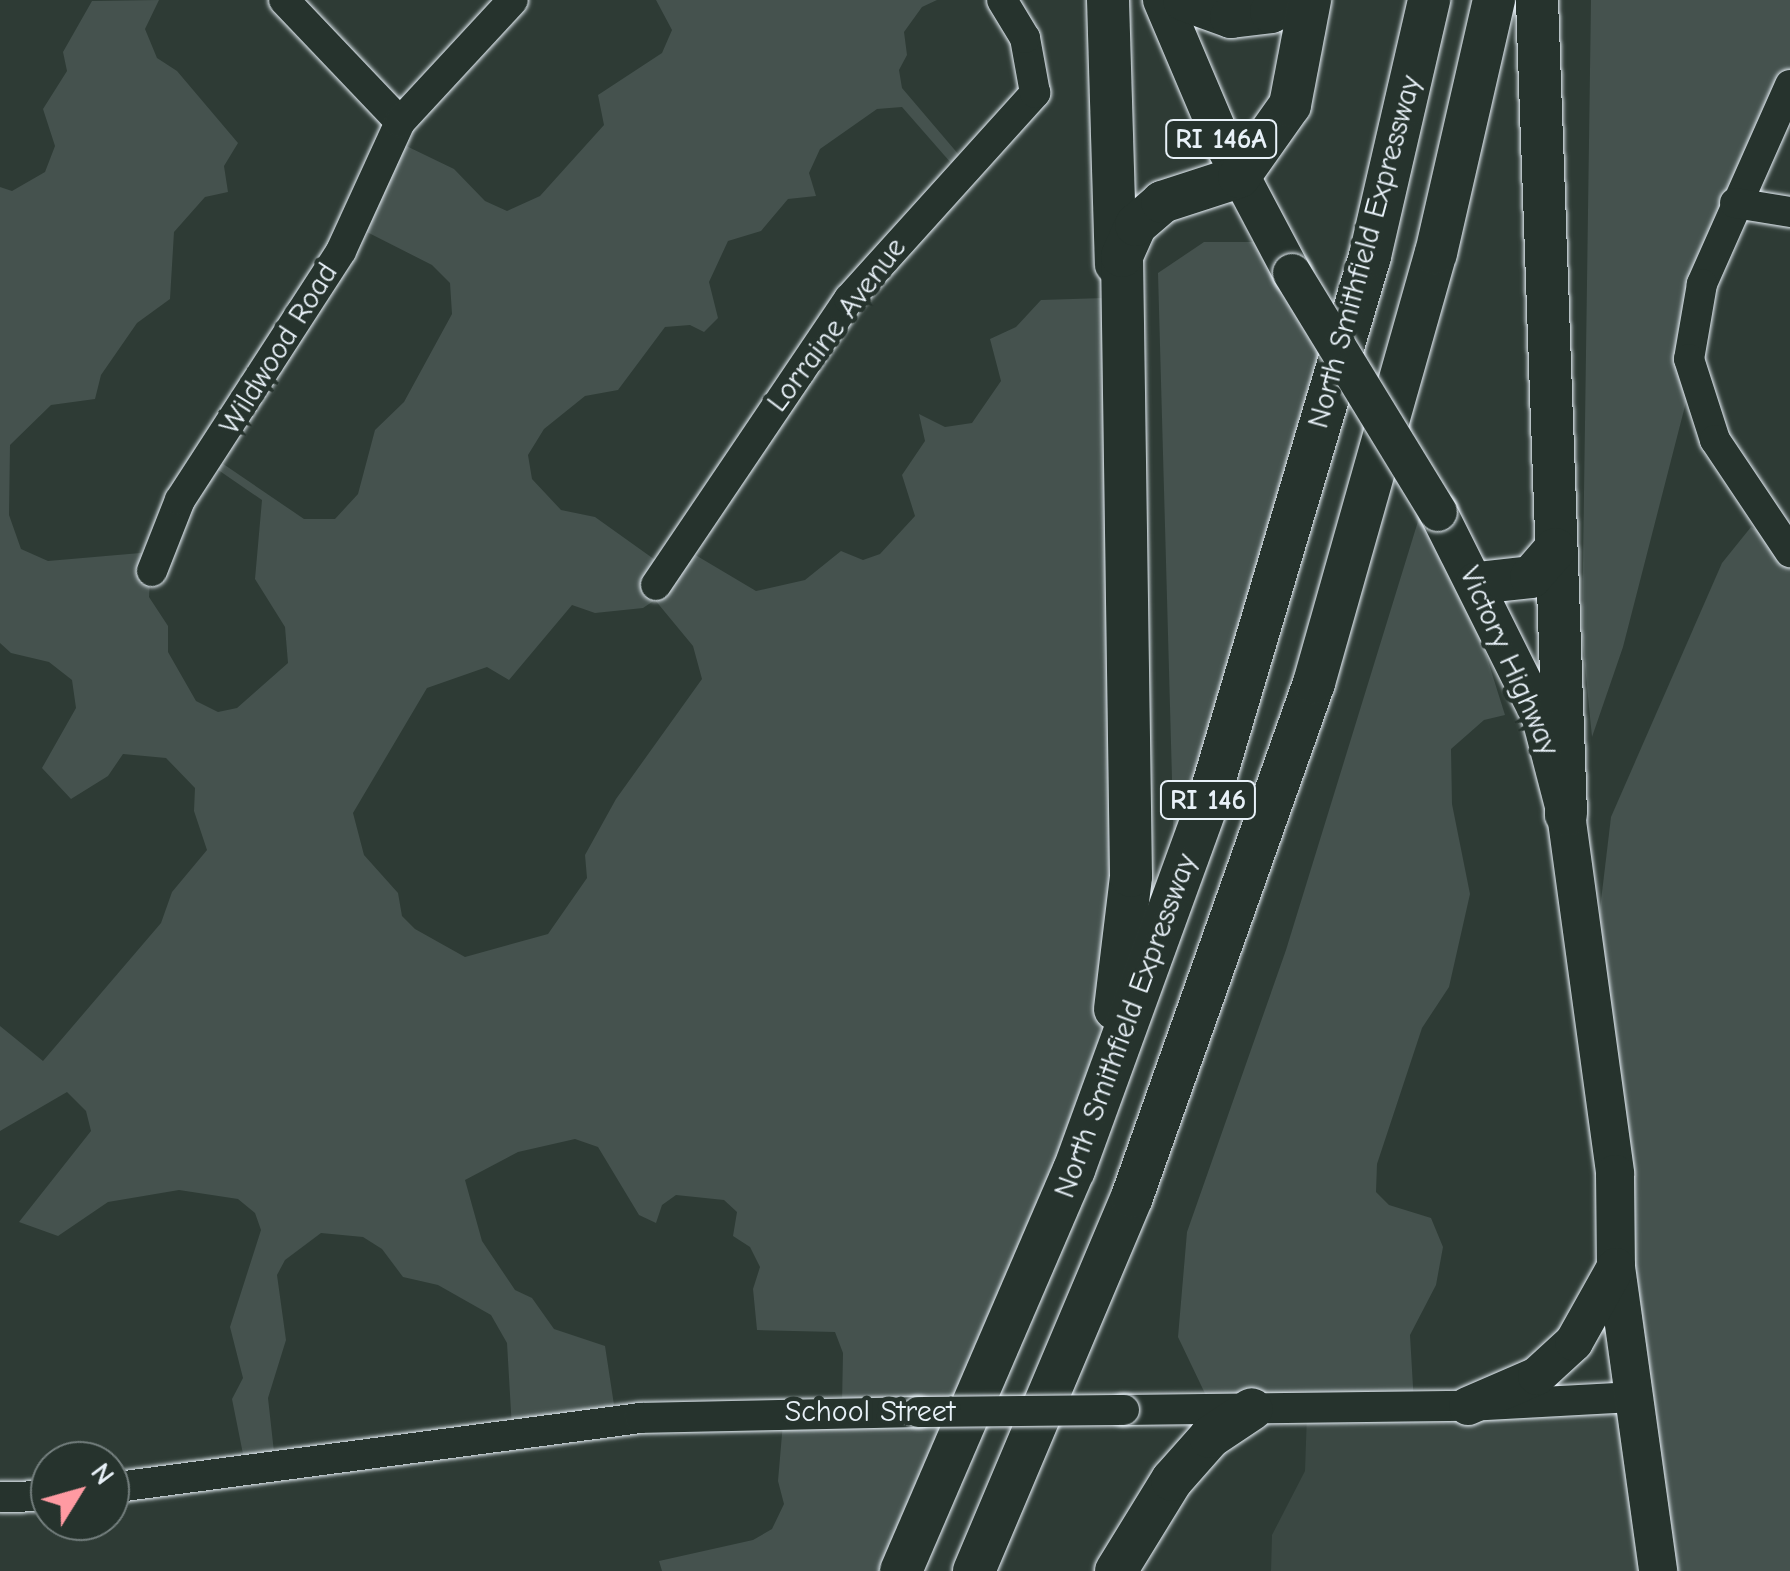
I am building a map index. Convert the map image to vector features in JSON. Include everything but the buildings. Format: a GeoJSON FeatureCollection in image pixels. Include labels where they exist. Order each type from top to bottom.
{"type":"FeatureCollection","features":[{"type":"Feature","properties":{"kind":"highway"},"geometry":{"type":"LineString","coordinates":[[1074,1170],[1111,1031],[1130,876],[1108,0]]}},
{"type":"Feature","properties":{"kind":"highway"},"geometry":{"type":"LineString","coordinates":[[1184,0],[1231,17],[1271,12],[1294,0]]}},
{"type":"Feature","properties":{"kind":"highway"},"geometry":{"type":"LineString","coordinates":[[1117,290],[1128,238],[1148,212],[1181,193],[1239,177],[1290,105],[1310,0]]}},
{"type":"Feature","properties":{"kind":"highway","name":"North Smithfield Expressway"},"geometry":{"type":"LineString","coordinates":[[901,1571],[1074,1170],[1178,890],[1284,555],[1370,256],[1430,0]]}},
{"type":"Feature","properties":{"kind":"highway","name":"RI 146"},"geometry":{"type":"LineString","coordinates":[[974,1571],[1132,1197],[1314,682],[1436,253],[1494,0]]}},
{"type":"Feature","properties":{"kind":"highway"},"geometry":{"type":"LineString","coordinates":[[1537,0],[1566,814]]}},
{"type":"Feature","properties":{"kind":"highway"},"geometry":{"type":"LineString","coordinates":[[1477,583],[1532,577],[1556,549]]}},
{"type":"Feature","properties":{"kind":"highway"},"geometry":{"type":"LineString","coordinates":[[1116,1571],[1172,1480],[1210,1438],[1252,1410]]}},
{"type":"Feature","properties":{"kind":"main road","name":"Victory Highway"},"geometry":{"type":"LineString","coordinates":[[1162,0],[1239,177],[1292,273],[1438,512],[1477,583],[1541,718],[1566,814],[1616,1174],[1616,1267],[1658,1571]]}},
{"type":"Feature","properties":{"kind":"main road"},"geometry":{"type":"LineString","coordinates":[[1468,1406],[1537,1376],[1574,1342],[1616,1267]]}},
{"type":"Feature","properties":{"kind":"street"},"geometry":{"type":"LineString","coordinates":[[284,0],[400,122]]}},
{"type":"Feature","properties":{"kind":"street","name":"Wildwood Road"},"geometry":{"type":"LineString","coordinates":[[152,571],[180,500],[341,250],[400,122],[512,0]]}},
{"type":"Feature","properties":{"kind":"street","name":"Lorraine Avenue"},"geometry":{"type":"LineString","coordinates":[[656,585],[849,299],[984,144],[1024,111],[1036,83],[1025,38],[1002,0]]}},
{"type":"Feature","properties":{"kind":"street"},"geometry":{"type":"LineString","coordinates":[[1789,551],[1715,440],[1692,376],[1699,295],[1735,202],[1790,86]]}},
{"type":"Feature","properties":{"kind":"street"},"geometry":{"type":"LineString","coordinates":[[1735,202],[1790,212]]}},
{"type":"Feature","properties":{"kind":"street","name":"School Street"},"geometry":{"type":"LineString","coordinates":[[130,1485],[640,1418],[1468,1406],[1634,1396]]}},
{"type":"Feature","properties":{"kind":"street"},"geometry":{"type":"LineString","coordinates":[[0,1497],[30,1496]]}},
{"type":"Feature","properties":{"kind":"shaded area"},"geometry":{"type":"Polygon","coordinates":[[[159,0],[145,29],[157,58],[177,71],[238,143],[224,166],[228,192],[205,197],[174,232],[170,299],[137,323],[101,375],[95,399],[51,405],[10,445],[9,515],[21,549],[48,561],[152,552],[149,597],[168,626],[168,652],[196,701],[218,712],[237,708],[288,663],[285,627],[255,579],[262,500],[211,465],[213,457],[304,519],[335,519],[358,494],[375,430],[404,402],[452,314],[450,283],[432,265],[359,228],[396,141],[454,169],[485,201],[507,211],[540,196],[604,125],[598,95],[662,53],[672,30],[656,0],[937,0],[922,7],[904,32],[907,55],[899,70],[902,88],[965,162],[958,171],[902,107],[877,109],[820,149],[809,173],[816,196],[788,199],[761,231],[728,241],[709,282],[718,318],[704,332],[690,325],[665,327],[618,390],[585,396],[544,429],[528,455],[532,479],[561,510],[595,517],[665,567],[687,550],[756,591],[805,580],[841,551],[863,560],[880,554],[915,516],[902,475],[925,441],[919,414],[945,427],[972,423],[1001,381],[990,339],[1016,327],[1041,300],[1104,298],[1112,1012],[1099,1058],[890,1571],[662,1571],[659,1561],[753,1540],[772,1529],[784,1504],[778,1481],[784,1411],[842,1403],[843,1353],[835,1332],[757,1330],[753,1289],[760,1267],[750,1247],[733,1236],[737,1212],[724,1200],[676,1195],[662,1205],[656,1223],[639,1215],[598,1147],[575,1139],[518,1152],[465,1180],[482,1241],[515,1290],[532,1298],[554,1329],[605,1346],[616,1418],[512,1429],[507,1343],[491,1315],[438,1285],[403,1277],[382,1249],[363,1237],[321,1233],[285,1260],[277,1275],[286,1340],[268,1398],[275,1461],[245,1464],[232,1399],[243,1378],[230,1327],[261,1230],[255,1213],[238,1199],[179,1190],[108,1202],[58,1236],[19,1222],[91,1131],[86,1111],[67,1092],[0,1131],[0,1026],[43,1061],[161,923],[172,892],[207,850],[194,811],[195,788],[166,758],[123,754],[108,776],[71,799],[42,768],[76,708],[72,680],[49,662],[11,653],[0,643],[0,187],[12,191],[45,172],[55,146],[43,109],[67,71],[63,52],[92,1],[159,0]],[[655,600],[643,608],[595,613],[572,605],[509,680],[487,667],[427,688],[353,813],[364,855],[398,893],[402,916],[415,929],[465,957],[548,934],[587,878],[585,855],[616,799],[702,679],[693,646],[655,600]]]}},
{"type":"Feature","properties":{"kind":"shaded area"},"geometry":{"type":"Polygon","coordinates":[[[1591,0],[1790,0],[1790,88],[1703,287],[1694,371],[1623,647],[1592,737],[1582,635],[1591,0]]]}},
{"type":"Feature","properties":{"kind":"shaded area"},"geometry":{"type":"Polygon","coordinates":[[[1204,242],[1265,242],[1334,358],[1174,851],[1158,273],[1204,242]]]}},
{"type":"Feature","properties":{"kind":"shaded area"},"geometry":{"type":"Polygon","coordinates":[[[1419,518],[1477,626],[1505,715],[1484,720],[1451,749],[1452,804],[1470,894],[1449,987],[1422,1028],[1377,1164],[1376,1192],[1389,1205],[1431,1218],[1443,1247],[1436,1285],[1410,1335],[1414,1404],[1211,1406],[1178,1337],[1187,1232],[1286,950],[1419,518]]]}},
{"type":"Feature","properties":{"kind":"shaded area"},"geometry":{"type":"Polygon","coordinates":[[[1751,527],[1790,547],[1790,1571],[1659,1571],[1590,993],[1611,817],[1722,563],[1751,527]]]}},
{"type":"Feature","properties":{"kind":"shaded area"},"geometry":{"type":"Polygon","coordinates":[[[1632,1394],[1659,1571],[1271,1571],[1272,1535],[1305,1471],[1307,1413],[1632,1394]]]}}]}
